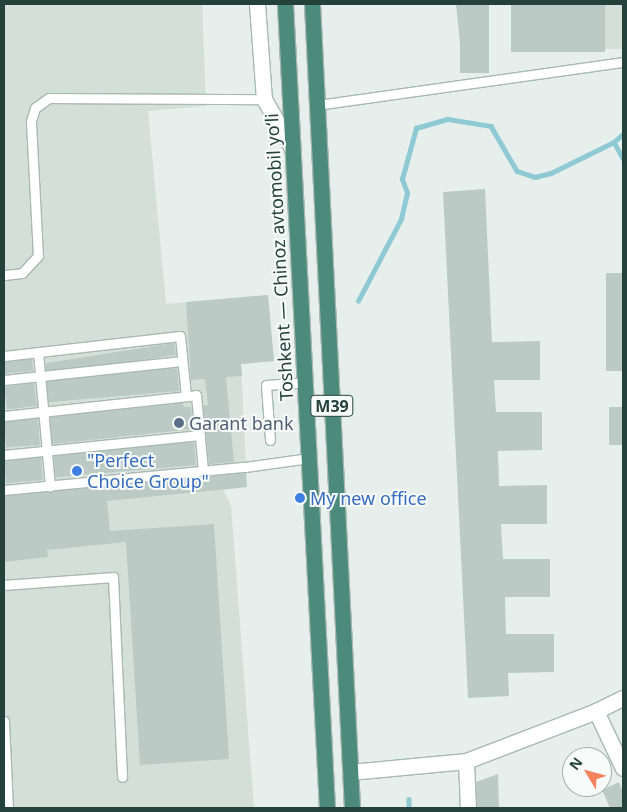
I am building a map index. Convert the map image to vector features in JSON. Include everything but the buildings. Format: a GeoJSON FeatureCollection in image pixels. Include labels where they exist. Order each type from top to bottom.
{"type":"FeatureCollection","features":[{"type":"Feature","properties":{"kind":"highway","name":"Toshkent — Chinoz avtomobil yoʻli"},"geometry":{"type":"LineString","coordinates":[[284,4],[327,808]]}},
{"type":"Feature","properties":{"kind":"highway","name":"M39"},"geometry":{"type":"LineString","coordinates":[[312,4],[352,808]]}},
{"type":"Feature","properties":{"kind":"street","name":"M39"},"geometry":{"type":"LineString","coordinates":[[257,4],[264,99],[292,148]]}},
{"type":"Feature","properties":{"kind":"street"},"geometry":{"type":"LineString","coordinates":[[350,772],[466,761],[596,711],[623,698]]}},
{"type":"Feature","properties":{"kind":"street"},"geometry":{"type":"LineString","coordinates":[[596,711],[623,768]]}},
{"type":"Feature","properties":{"kind":"street"},"geometry":{"type":"LineString","coordinates":[[466,761],[468,808]]}},
{"type":"Feature","properties":{"kind":"lane"},"geometry":{"type":"LineString","coordinates":[[317,105],[623,62]]}},
{"type":"Feature","properties":{"kind":"lane"},"geometry":{"type":"LineString","coordinates":[[4,275],[22,273],[38,256],[30,121],[35,108],[48,98],[264,99]]}},
{"type":"Feature","properties":{"kind":"lane"},"geometry":{"type":"LineString","coordinates":[[4,356],[180,336],[186,396]]}},
{"type":"Feature","properties":{"kind":"lane"},"geometry":{"type":"LineString","coordinates":[[38,352],[50,486]]}},
{"type":"Feature","properties":{"kind":"lane"},"geometry":{"type":"LineString","coordinates":[[4,380],[182,361]]}},
{"type":"Feature","properties":{"kind":"lane"},"geometry":{"type":"LineString","coordinates":[[270,440],[266,385],[305,382]]}},
{"type":"Feature","properties":{"kind":"lane"},"geometry":{"type":"LineString","coordinates":[[4,416],[196,395],[203,471]]}},
{"type":"Feature","properties":{"kind":"lane"},"geometry":{"type":"LineString","coordinates":[[4,455],[200,435]]}},
{"type":"Feature","properties":{"kind":"lane"},"geometry":{"type":"LineString","coordinates":[[4,490],[203,471],[309,458]]}},
{"type":"Feature","properties":{"kind":"lane"},"geometry":{"type":"LineString","coordinates":[[4,585],[113,577],[122,777]]}},
{"type":"Feature","properties":{"kind":"lane"},"geometry":{"type":"LineString","coordinates":[[4,721],[8,808]]}},
{"type":"Feature","properties":{"kind":"shaded area"},"geometry":{"type":"Polygon","coordinates":[[[4,4],[202,4],[206,106],[148,111],[166,304],[268,295],[274,361],[241,364],[247,487],[223,490],[231,505],[254,808],[4,808],[4,4]]]}},
{"type":"Feature","properties":{"kind":"shaded area"},"geometry":{"type":"Polygon","coordinates":[[[605,4],[623,4],[623,49],[605,49],[605,4]]]}},
{"type":"Feature","properties":{"kind":"waterway"},"geometry":{"type":"LineString","coordinates":[[358,301],[401,219],[407,193],[402,179],[416,128],[448,119],[491,126],[517,171],[535,177],[551,173],[614,142],[623,134]]}},
{"type":"Feature","properties":{"kind":"waterway"},"geometry":{"type":"LineString","coordinates":[[614,142],[623,158]]}},
{"type":"Feature","properties":{"kind":"waterway"},"geometry":{"type":"LineString","coordinates":[[409,799],[409,808]]}},
{"type":"Feature","properties":{"kind":"place","name":"Garant bank"},"geometry":{"type":"Point","coordinates":[179,423]}},
{"type":"Feature","properties":{"kind":"place","name":"\"Perfect Choice Group\""},"geometry":{"type":"Point","coordinates":[77,471]}},
{"type":"Feature","properties":{"kind":"place","name":"My new office"},"geometry":{"type":"Point","coordinates":[300,498]}}]}
